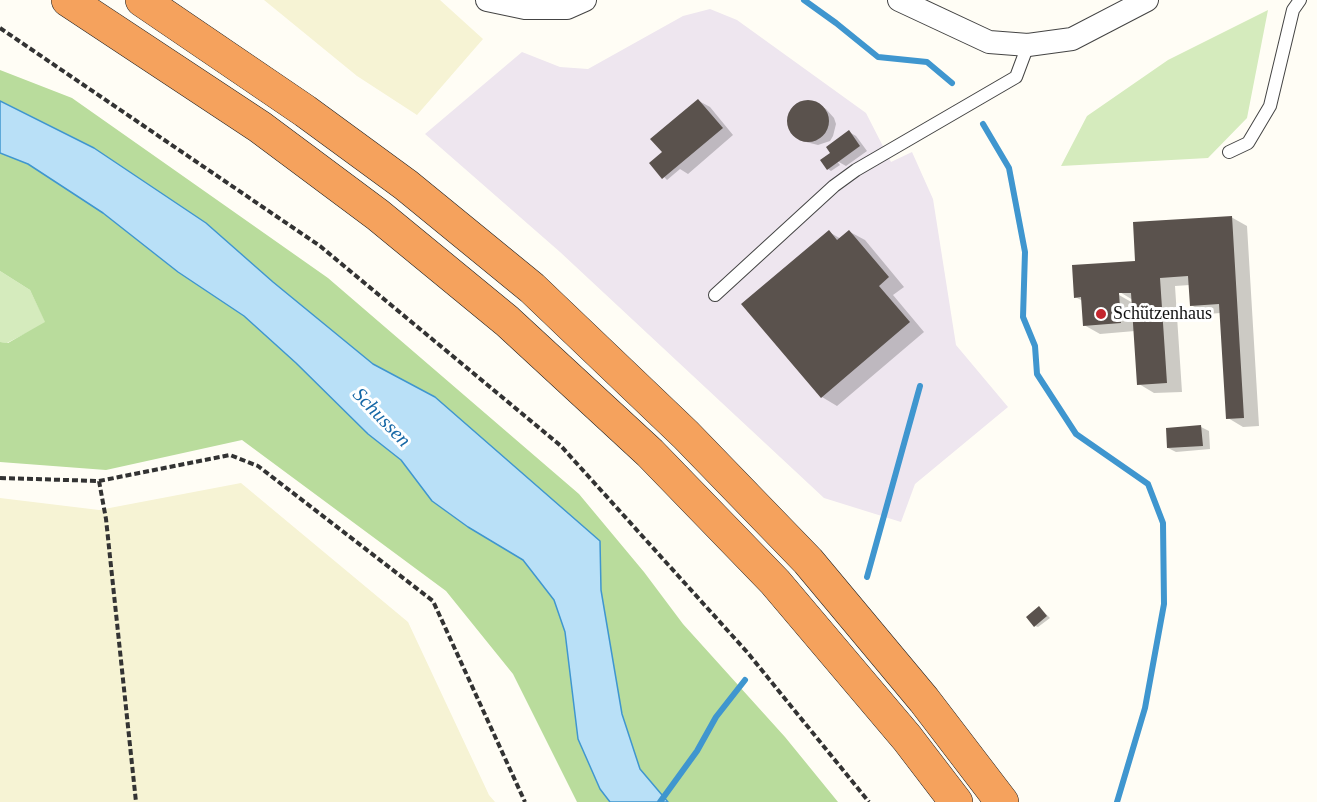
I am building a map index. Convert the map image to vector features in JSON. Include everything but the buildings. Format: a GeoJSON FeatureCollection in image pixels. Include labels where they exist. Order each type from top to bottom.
{"type":"FeatureCollection","features":[{"type":"Feature","properties":{"kind":"highway"},"geometry":{"type":"LineString","coordinates":[[68,0],[269,134],[378,215],[507,321],[650,453],[775,582],[907,738],[956,802]]}},
{"type":"Feature","properties":{"kind":"highway"},"geometry":{"type":"LineString","coordinates":[[142,0],[305,111],[406,185],[532,288],[686,435],[808,561],[924,700],[1002,802]]}},
{"type":"Feature","properties":{"kind":"street"},"geometry":{"type":"LineString","coordinates":[[487,0],[525,8],[567,8],[585,0]]}},
{"type":"Feature","properties":{"kind":"street"},"geometry":{"type":"LineString","coordinates":[[899,0],[989,42],[1028,45],[1072,39],[1147,0]]}},
{"type":"Feature","properties":{"kind":"lane"},"geometry":{"type":"LineString","coordinates":[[1229,152],[1248,143],[1270,106],[1293,10],[1300,0]]}},
{"type":"Feature","properties":{"kind":"lane"},"geometry":{"type":"LineString","coordinates":[[716,295],[834,186],[856,170],[1016,77],[1028,45]]}},
{"type":"Feature","properties":{"kind":"path"},"geometry":{"type":"LineString","coordinates":[[0,28],[320,246],[561,446],[747,652],[869,802]]}},
{"type":"Feature","properties":{"kind":"path"},"geometry":{"type":"LineString","coordinates":[[0,478],[99,481],[230,455],[258,466],[433,601],[525,802]]}},
{"type":"Feature","properties":{"kind":"path"},"geometry":{"type":"LineString","coordinates":[[99,481],[106,519],[136,802]]}},
{"type":"Feature","properties":{"kind":"shaded area"},"geometry":{"type":"Polygon","coordinates":[[[264,0],[440,0],[483,39],[417,115],[357,76],[264,0]]]}},
{"type":"Feature","properties":{"kind":"shaded area"},"geometry":{"type":"Polygon","coordinates":[[[710,9],[737,20],[866,113],[891,162],[912,152],[933,199],[956,345],[1008,407],[915,484],[901,522],[824,498],[560,252],[425,134],[522,52],[560,67],[588,69],[683,16],[710,9]]]}},
{"type":"Feature","properties":{"kind":"shaded area"},"geometry":{"type":"Polygon","coordinates":[[[241,483],[408,622],[489,795],[495,802],[0,802],[0,498],[99,510],[241,483]]]}},
{"type":"Feature","properties":{"kind":"green space"},"geometry":{"type":"Polygon","coordinates":[[[1268,10],[1247,118],[1208,158],[1061,166],[1087,116],[1168,60],[1268,10]]]}},
{"type":"Feature","properties":{"kind":"green space"},"geometry":{"type":"Polygon","coordinates":[[[0,70],[72,98],[328,278],[579,494],[644,572],[683,624],[785,737],[838,802],[577,802],[513,674],[446,591],[242,440],[106,470],[0,462],[0,342],[8,343],[45,322],[30,290],[0,271],[0,70]]]}},
{"type":"Feature","properties":{"kind":"green space"},"geometry":{"type":"Polygon","coordinates":[[[0,271],[30,290],[46,323],[7,343],[0,342],[0,271]]]}},
{"type":"Feature","properties":{"kind":"water","name":"Schussen"},"geometry":{"type":"Polygon","coordinates":[[[0,101],[94,148],[206,223],[273,282],[373,364],[435,397],[600,541],[601,590],[622,714],[640,769],[668,802],[610,802],[600,789],[578,739],[565,632],[554,600],[523,560],[468,527],[432,501],[401,460],[368,434],[244,316],[178,272],[103,213],[28,164],[0,153],[0,101]]]}},
{"type":"Feature","properties":{"kind":"waterway"},"geometry":{"type":"LineString","coordinates":[[804,0],[878,57],[927,62],[952,83]]}},
{"type":"Feature","properties":{"kind":"waterway"},"geometry":{"type":"LineString","coordinates":[[983,124],[1009,168],[1025,252],[1023,317],[1035,346],[1037,374],[1076,434],[1148,484],[1163,523],[1164,604],[1145,708],[1117,802]]}},
{"type":"Feature","properties":{"kind":"waterway"},"geometry":{"type":"LineString","coordinates":[[867,577],[920,386]]}},
{"type":"Feature","properties":{"kind":"waterway"},"geometry":{"type":"LineString","coordinates":[[660,802],[697,751],[716,717],[745,680]]}},
{"type":"Feature","properties":{"kind":"place","name":"Schützenhaus"},"geometry":{"type":"Point","coordinates":[1101,314]}}]}
